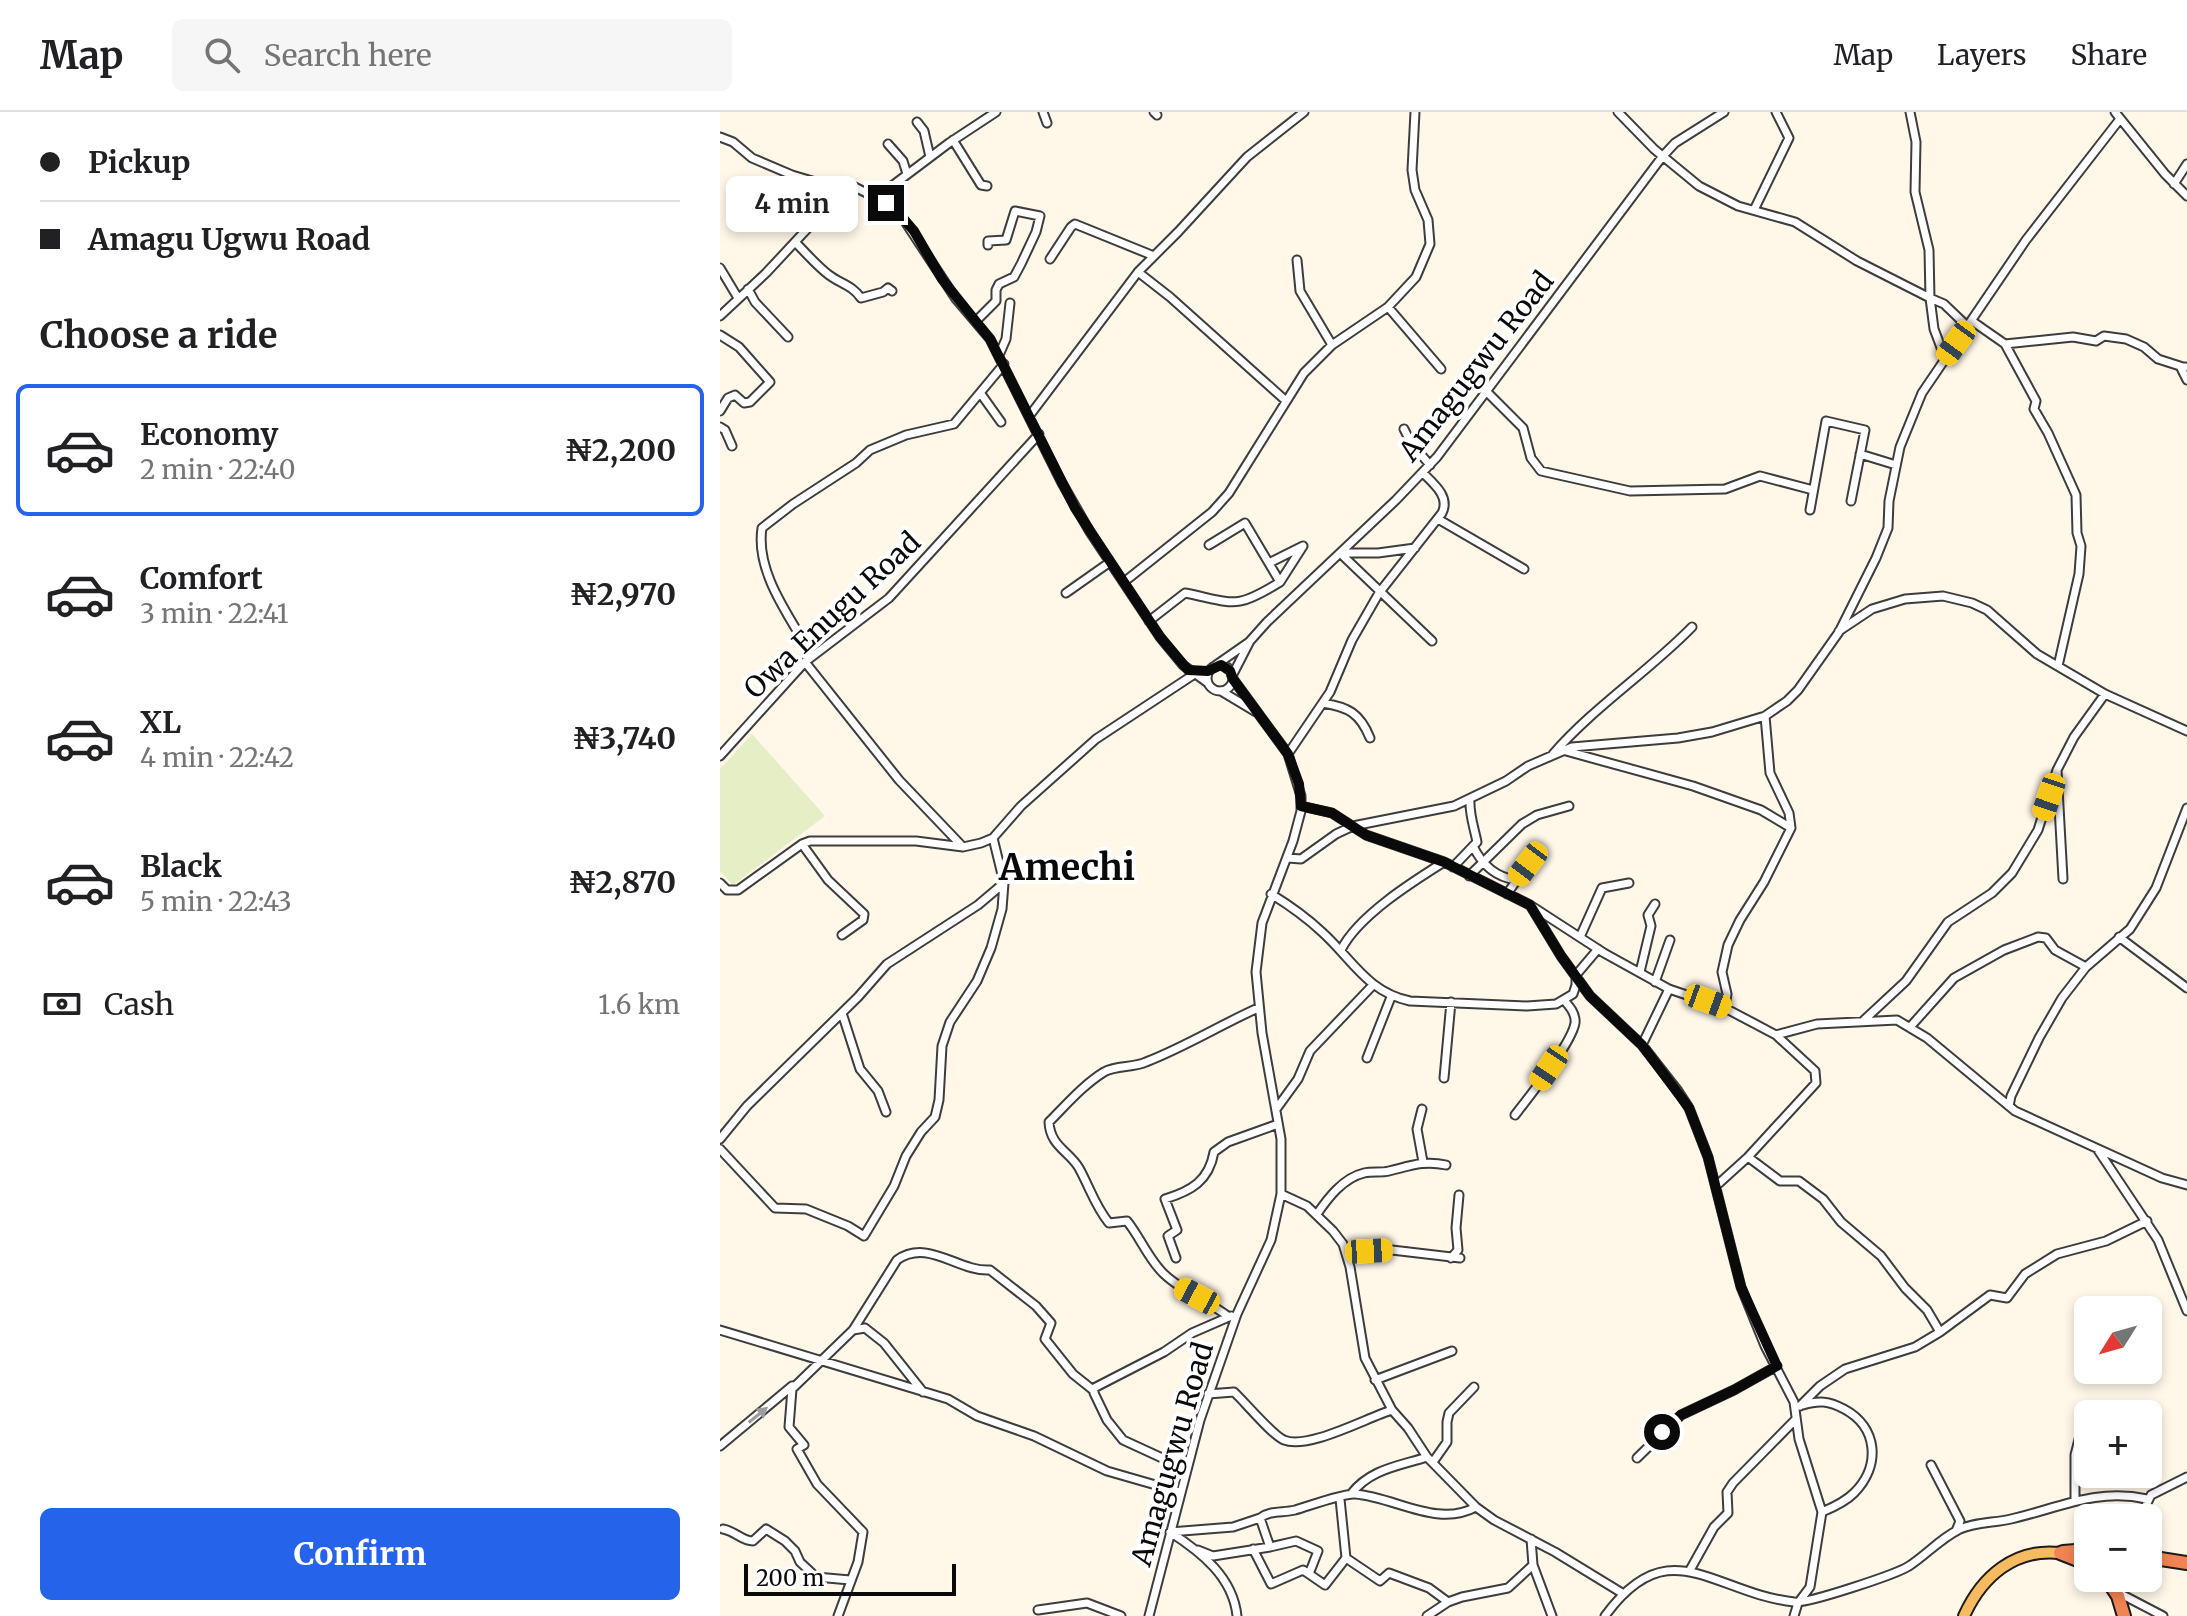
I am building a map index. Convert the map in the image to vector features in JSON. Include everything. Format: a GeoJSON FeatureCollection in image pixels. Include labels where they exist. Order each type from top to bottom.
{"type":"FeatureCollection","features":[{"type":"Feature","properties":{"kind":"highway"},"geometry":{"type":"LineString","coordinates":[[2060,1553],[2074,1552]]}},
{"type":"Feature","properties":{"kind":"highway"},"geometry":{"type":"LineString","coordinates":[[2060,1553],[2074,1558]]}},
{"type":"Feature","properties":{"kind":"highway"},"geometry":{"type":"LineString","coordinates":[[2162,1559],[2187,1563]]}},
{"type":"Feature","properties":{"kind":"highway"},"geometry":{"type":"LineString","coordinates":[[2116,1592],[2124,1616]]}},
{"type":"Feature","properties":{"kind":"main road"},"geometry":{"type":"LineString","coordinates":[[1964,1616],[1988,1579],[2014,1559],[2040,1552],[2060,1553]]}},
{"type":"Feature","properties":{"kind":"street"},"geometry":{"type":"LineString","coordinates":[[876,198],[987,115],[996,112]]}},
{"type":"Feature","properties":{"kind":"street"},"geometry":{"type":"LineString","coordinates":[[1043,112],[1047,123]]}},
{"type":"Feature","properties":{"kind":"street"},"geometry":{"type":"LineString","coordinates":[[1030,415],[1138,272],[1247,157],[1304,112]]}},
{"type":"Feature","properties":{"kind":"street"},"geometry":{"type":"LineString","coordinates":[[1124,582],[1193,529],[1221,503],[1304,373],[1332,345],[1388,307],[1416,277],[1430,244],[1428,220],[1415,190],[1412,170],[1415,112]]}},
{"type":"Feature","properties":{"kind":"street"},"geometry":{"type":"LineString","coordinates":[[1618,112],[1662,157],[1719,198],[1795,222],[1857,261],[1944,304],[1970,324],[2005,344],[2036,401],[2034,409],[2076,495],[2077,533],[2081,546],[2079,574],[2058,666]]}},
{"type":"Feature","properties":{"kind":"street","name":"Amagugwu Road"},"geometry":{"type":"LineString","coordinates":[[1250,641],[1423,473],[1662,157],[1675,143],[1724,112]]}},
{"type":"Feature","properties":{"kind":"street"},"geometry":{"type":"LineString","coordinates":[[1754,210],[1789,138],[1776,112]]}},
{"type":"Feature","properties":{"kind":"street"},"geometry":{"type":"LineString","coordinates":[[1910,112],[1916,142],[1915,192],[1929,250],[1934,329],[1945,358]]}},
{"type":"Feature","properties":{"kind":"street"},"geometry":{"type":"LineString","coordinates":[[1288,858],[1301,859],[1353,826],[1444,809],[1470,799],[1528,766],[1564,750],[1593,743],[1678,738],[1712,732],[1765,716],[1798,690],[1839,632],[1888,528],[1888,507],[1896,465],[1914,410],[1945,358],[2026,240],[2118,116],[2187,196]]}},
{"type":"Feature","properties":{"kind":"street"},"geometry":{"type":"LineString","coordinates":[[917,122],[924,131],[930,157]]}},
{"type":"Feature","properties":{"kind":"street"},"geometry":{"type":"LineString","coordinates":[[720,137],[733,142],[752,158],[792,175],[819,183],[849,184],[902,217],[942,279],[999,355],[1075,508],[1149,621],[1190,672],[1213,689],[1256,712]]}},
{"type":"Feature","properties":{"kind":"street"},"geometry":{"type":"LineString","coordinates":[[953,140],[981,185],[987,186]]}},
{"type":"Feature","properties":{"kind":"street"},"geometry":{"type":"LineString","coordinates":[[888,144],[903,161],[907,174]]}},
{"type":"Feature","properties":{"kind":"street"},"geometry":{"type":"LineString","coordinates":[[2174,184],[2187,164]]}},
{"type":"Feature","properties":{"kind":"street"},"geometry":{"type":"LineString","coordinates":[[720,316],[796,243],[849,184]]}},
{"type":"Feature","properties":{"kind":"street"},"geometry":{"type":"LineString","coordinates":[[779,205],[780,199],[812,226]]}},
{"type":"Feature","properties":{"kind":"street"},"geometry":{"type":"LineString","coordinates":[[976,321],[996,301],[999,284],[1014,277],[1032,243],[1040,216],[1015,211],[1006,240],[993,239],[988,241],[988,245]]}},
{"type":"Feature","properties":{"kind":"street"},"geometry":{"type":"LineString","coordinates":[[1050,259],[1075,224],[1154,256]]}},
{"type":"Feature","properties":{"kind":"street"},"geometry":{"type":"LineString","coordinates":[[796,243],[815,263],[833,278],[847,284],[861,298],[888,288],[892,291]]}},
{"type":"Feature","properties":{"kind":"street"},"geometry":{"type":"LineString","coordinates":[[1297,260],[1300,291],[1332,345]]}},
{"type":"Feature","properties":{"kind":"street"},"geometry":{"type":"LineString","coordinates":[[720,268],[738,298]]}},
{"type":"Feature","properties":{"kind":"street"},"geometry":{"type":"LineString","coordinates":[[1138,272],[1285,400]]}},
{"type":"Feature","properties":{"kind":"street"},"geometry":{"type":"LineString","coordinates":[[748,289],[755,302],[788,337]]}},
{"type":"Feature","properties":{"kind":"street"},"geometry":{"type":"LineString","coordinates":[[999,355],[1006,339],[1010,303]]}},
{"type":"Feature","properties":{"kind":"street"},"geometry":{"type":"LineString","coordinates":[[1388,307],[1441,369]]}},
{"type":"Feature","properties":{"kind":"street"},"geometry":{"type":"LineString","coordinates":[[720,335],[739,347],[770,382],[750,402],[744,403],[735,395],[728,398],[720,411]]}},
{"type":"Feature","properties":{"kind":"street"},"geometry":{"type":"LineString","coordinates":[[2005,344],[2073,337],[2096,341],[2104,336],[2126,339],[2144,347],[2158,359],[2185,367],[2182,371],[2187,380]]}},
{"type":"Feature","properties":{"kind":"street"},"geometry":{"type":"LineString","coordinates":[[812,656],[766,571],[761,548],[762,528],[870,450],[906,435],[954,424],[1004,364]]}},
{"type":"Feature","properties":{"kind":"street"},"geometry":{"type":"LineString","coordinates":[[1486,391],[1523,428],[1531,458],[1541,471],[1630,491],[1725,489],[1760,476],[1813,490]]}},
{"type":"Feature","properties":{"kind":"street"},"geometry":{"type":"LineString","coordinates":[[981,394],[1001,422]]}},
{"type":"Feature","properties":{"kind":"street"},"geometry":{"type":"LineString","coordinates":[[1810,510],[1826,421],[1865,430],[1851,501]]}},
{"type":"Feature","properties":{"kind":"street"},"geometry":{"type":"LineString","coordinates":[[720,427],[725,430],[732,446]]}},
{"type":"Feature","properties":{"kind":"street"},"geometry":{"type":"LineString","coordinates":[[1404,429],[1411,443],[1430,465]]}},
{"type":"Feature","properties":{"kind":"street","name":"Owa Enugu Road"},"geometry":{"type":"LineString","coordinates":[[720,756],[805,662],[889,598],[1039,434]]}},
{"type":"Feature","properties":{"kind":"street"},"geometry":{"type":"LineString","coordinates":[[1860,454],[1896,465]]}},
{"type":"Feature","properties":{"kind":"street"},"geometry":{"type":"LineString","coordinates":[[1288,754],[1335,684],[1352,640],[1379,593],[1445,508],[1444,498],[1423,473]]}},
{"type":"Feature","properties":{"kind":"street"},"geometry":{"type":"LineString","coordinates":[[1438,519],[1524,569]]}},
{"type":"Feature","properties":{"kind":"street"},"geometry":{"type":"LineString","coordinates":[[1209,545],[1245,523],[1280,582]]}},
{"type":"Feature","properties":{"kind":"street"},"geometry":{"type":"LineString","coordinates":[[1149,621],[1185,593],[1237,604],[1250,601],[1280,582],[1303,546],[1269,563]]}},
{"type":"Feature","properties":{"kind":"street"},"geometry":{"type":"LineString","coordinates":[[1340,553],[1378,553],[1415,548]]}},
{"type":"Feature","properties":{"kind":"street"},"geometry":{"type":"LineString","coordinates":[[1340,553],[1432,641]]}},
{"type":"Feature","properties":{"kind":"street"},"geometry":{"type":"LineString","coordinates":[[1066,593],[1110,562]]}},
{"type":"Feature","properties":{"kind":"street"},"geometry":{"type":"LineString","coordinates":[[1839,632],[1888,602],[1943,596],[1972,603],[1987,610],[2037,654],[2105,694],[2187,731]]}},
{"type":"Feature","properties":{"kind":"street"},"geometry":{"type":"LineString","coordinates":[[1552,756],[1576,727],[1672,648],[1692,627]]}},
{"type":"Feature","properties":{"kind":"street"},"geometry":{"type":"LineString","coordinates":[[1208,683],[1212,668],[1250,641]]}},
{"type":"Feature","properties":{"kind":"street"},"geometry":{"type":"LineString","coordinates":[[1221,691],[1229,687],[1250,641]]}},
{"type":"Feature","properties":{"kind":"street"},"geometry":{"type":"LineString","coordinates":[[805,662],[899,780],[963,847]]}},
{"type":"Feature","properties":{"kind":"street"},"geometry":{"type":"LineString","coordinates":[[720,883],[727,890],[738,890],[802,844],[819,840],[916,841],[963,847],[993,838],[1021,806],[1096,739],[1190,672],[1226,667],[1232,678]]}},
{"type":"Feature","properties":{"kind":"street","name":"Amagugwu Road"},"geometry":{"type":"LineString","coordinates":[[1149,1616],[1208,1394],[1233,1316],[1271,1240],[1281,1194],[1282,1155],[1277,1108],[1258,1008],[1256,972],[1258,938],[1271,894],[1288,858],[1301,806],[1299,784],[1288,754],[1232,678]]}},
{"type":"Feature","properties":{"kind":"street"},"geometry":{"type":"LineString","coordinates":[[1863,1021],[1906,981],[1948,922],[1992,893],[2012,873],[2038,830],[2057,770],[2074,737],[2105,694]]}},
{"type":"Feature","properties":{"kind":"street"},"geometry":{"type":"LineString","coordinates":[[1323,703],[1347,707],[1366,727],[1370,738]]}},
{"type":"Feature","properties":{"kind":"street"},"geometry":{"type":"LineString","coordinates":[[1725,1008],[1727,994],[1722,972],[1728,945],[1791,828],[1789,813],[1770,773],[1765,716]]}},
{"type":"Feature","properties":{"kind":"street"},"geometry":{"type":"LineString","coordinates":[[1564,750],[1693,786],[1761,810],[1791,828]]}},
{"type":"Feature","properties":{"kind":"street"},"geometry":{"type":"LineString","coordinates":[[2057,770],[2063,879]]}},
{"type":"Feature","properties":{"kind":"street"},"geometry":{"type":"LineString","coordinates":[[1453,867],[1477,842],[1476,827],[1469,813],[1470,799]]}},
{"type":"Feature","properties":{"kind":"street"},"geometry":{"type":"LineString","coordinates":[[1301,806],[1332,813],[1366,835],[1444,862],[1530,905],[1655,982],[1725,1008],[1776,1035],[1815,1071],[1817,1077],[1812,1087],[1748,1157],[1716,1186]]}},
{"type":"Feature","properties":{"kind":"street"},"geometry":{"type":"LineString","coordinates":[[1469,876],[1522,824],[1537,815],[1569,806]]}},
{"type":"Feature","properties":{"kind":"street"},"geometry":{"type":"LineString","coordinates":[[2009,1106],[2039,1038],[2062,998],[2086,967],[2130,929],[2156,888],[2187,808]]}},
{"type":"Feature","properties":{"kind":"street"},"geometry":{"type":"LineString","coordinates":[[720,1149],[775,1208],[806,1209],[864,1236],[894,1186],[906,1156],[935,1117],[942,1046],[950,1022],[984,966],[1002,909],[1004,883],[993,838]]}},
{"type":"Feature","properties":{"kind":"street"},"geometry":{"type":"LineString","coordinates":[[802,844],[828,880],[864,914],[863,920],[842,935]]}},
{"type":"Feature","properties":{"kind":"street"},"geometry":{"type":"LineString","coordinates":[[1473,846],[1482,863],[1505,878],[1516,880]]}},
{"type":"Feature","properties":{"kind":"street"},"geometry":{"type":"LineString","coordinates":[[1341,950],[1375,913],[1410,884],[1444,862]]}},
{"type":"Feature","properties":{"kind":"street"},"geometry":{"type":"LineString","coordinates":[[1507,894],[1528,864]]}},
{"type":"Feature","properties":{"kind":"street"},"geometry":{"type":"LineString","coordinates":[[720,1139],[747,1106],[889,962],[978,905],[1004,883]]}},
{"type":"Feature","properties":{"kind":"street"},"geometry":{"type":"LineString","coordinates":[[1580,937],[1602,888],[1629,883]]}},
{"type":"Feature","properties":{"kind":"street"},"geometry":{"type":"LineString","coordinates":[[1271,894],[1301,914],[1341,950],[1373,985],[1391,997],[1410,1001],[1527,1006],[1564,1000],[1573,994],[1576,975],[1598,949]]}},
{"type":"Feature","properties":{"kind":"street"},"geometry":{"type":"LineString","coordinates":[[1640,972],[1651,926],[1648,915],[1655,904]]}},
{"type":"Feature","properties":{"kind":"street"},"geometry":{"type":"LineString","coordinates":[[1530,905],[1590,996],[1642,1045],[1689,1108],[1708,1157],[1741,1287],[1798,1407],[1799,1439],[1822,1512],[1810,1587],[1798,1603],[1794,1616]]}},
{"type":"Feature","properties":{"kind":"street"},"geometry":{"type":"LineString","coordinates":[[1911,1026],[1954,978],[2029,940],[2043,937],[2055,950],[2086,967]]}},
{"type":"Feature","properties":{"kind":"street"},"geometry":{"type":"LineString","coordinates":[[2119,937],[2187,988]]}},
{"type":"Feature","properties":{"kind":"street"},"geometry":{"type":"LineString","coordinates":[[1655,982],[1670,940]]}},
{"type":"Feature","properties":{"kind":"street"},"geometry":{"type":"LineString","coordinates":[[1277,1108],[1298,1079],[1310,1051],[1373,985]]}},
{"type":"Feature","properties":{"kind":"street"},"geometry":{"type":"LineString","coordinates":[[1642,1045],[1669,989]]}},
{"type":"Feature","properties":{"kind":"street"},"geometry":{"type":"LineString","coordinates":[[1573,994],[1590,996]]}},
{"type":"Feature","properties":{"kind":"street"},"geometry":{"type":"LineString","coordinates":[[1367,1058],[1391,997]]}},
{"type":"Feature","properties":{"kind":"street"},"geometry":{"type":"LineString","coordinates":[[1515,1115],[1567,1043],[1575,1023],[1573,1011],[1564,1000]]}},
{"type":"Feature","properties":{"kind":"street"},"geometry":{"type":"LineString","coordinates":[[1444,1078],[1451,1002]]}},
{"type":"Feature","properties":{"kind":"street"},"geometry":{"type":"LineString","coordinates":[[1233,1316],[1161,1272],[1127,1221],[1109,1223],[1095,1207],[1077,1165],[1062,1152],[1049,1130],[1049,1122],[1084,1086],[1107,1070],[1137,1066],[1163,1056],[1203,1033],[1258,1008]]}},
{"type":"Feature","properties":{"kind":"street"},"geometry":{"type":"LineString","coordinates":[[842,1013],[860,1069],[878,1091],[886,1112]]}},
{"type":"Feature","properties":{"kind":"street"},"geometry":{"type":"LineString","coordinates":[[1776,1035],[1817,1024],[1892,1019],[1911,1026],[2009,1106],[2162,1178],[2187,1185]]}},
{"type":"Feature","properties":{"kind":"street"},"geometry":{"type":"LineString","coordinates":[[1422,1109],[1417,1129],[1423,1162]]}},
{"type":"Feature","properties":{"kind":"street"},"geometry":{"type":"LineString","coordinates":[[1176,1258],[1168,1236],[1177,1230],[1165,1199],[1189,1191],[1212,1168],[1214,1152],[1228,1142],[1278,1124]]}},
{"type":"Feature","properties":{"kind":"street"},"geometry":{"type":"LineString","coordinates":[[2095,1147],[2158,1240],[2187,1311]]}},
{"type":"Feature","properties":{"kind":"street"},"geometry":{"type":"LineString","coordinates":[[1748,1157],[1780,1181],[1799,1181],[1823,1199],[1841,1222],[1881,1256],[1905,1288],[1927,1310],[1940,1332]]}},
{"type":"Feature","properties":{"kind":"street"},"geometry":{"type":"LineString","coordinates":[[1317,1214],[1328,1197],[1352,1178],[1366,1172],[1386,1172],[1423,1162],[1446,1165]]}},
{"type":"Feature","properties":{"kind":"street"},"geometry":{"type":"LineString","coordinates":[[1281,1194],[1299,1201],[1317,1214],[1339,1238],[1346,1252],[1362,1347],[1375,1380],[1392,1410],[1430,1460],[1476,1507],[1622,1593]]}},
{"type":"Feature","properties":{"kind":"street"},"geometry":{"type":"LineString","coordinates":[[1451,1258],[1458,1250],[1459,1195]]}},
{"type":"Feature","properties":{"kind":"street"},"geometry":{"type":"LineString","coordinates":[[1798,1407],[1820,1386],[1845,1369],[1915,1347],[1990,1295],[2007,1298],[2025,1274],[2057,1254],[2106,1241],[2147,1221]]}},
{"type":"Feature","properties":{"kind":"street"},"geometry":{"type":"LineString","coordinates":[[1346,1252],[1392,1250],[1460,1258]]}},
{"type":"Feature","properties":{"kind":"street"},"geometry":{"type":"LineString","coordinates":[[720,1446],[795,1384],[853,1330],[897,1260],[908,1252],[952,1259],[975,1271],[990,1270],[1036,1306],[1051,1323],[1045,1339],[1073,1374],[1093,1390],[1107,1420],[1123,1440],[1186,1469]]}},
{"type":"Feature","properties":{"kind":"street"},"geometry":{"type":"LineString","coordinates":[[1093,1390],[1115,1375],[1164,1352],[1192,1333],[1233,1316]]}},
{"type":"Feature","properties":{"kind":"street"},"geometry":{"type":"LineString","coordinates":[[853,1330],[865,1328],[880,1339],[925,1393]]}},
{"type":"Feature","properties":{"kind":"street"},"geometry":{"type":"LineString","coordinates":[[720,1330],[955,1402],[977,1416],[1034,1436],[1107,1471],[1180,1492]]}},
{"type":"Feature","properties":{"kind":"street"},"geometry":{"type":"LineString","coordinates":[[1375,1380],[1452,1351]]}},
{"type":"Feature","properties":{"kind":"street"},"geometry":{"type":"LineString","coordinates":[[1637,1458],[1681,1415],[1777,1366]]}},
{"type":"Feature","properties":{"kind":"street"},"geometry":{"type":"LineString","coordinates":[[795,1384],[789,1427],[804,1445],[797,1449],[817,1484],[863,1532],[858,1562],[838,1616]]}},
{"type":"Feature","properties":{"kind":"street"},"geometry":{"type":"LineString","coordinates":[[1170,1532],[1233,1527],[1266,1513],[1291,1511],[1340,1499],[1351,1494],[1359,1483],[1375,1472],[1430,1460],[1447,1442],[1449,1413],[1474,1387]]}},
{"type":"Feature","properties":{"kind":"street"},"geometry":{"type":"LineString","coordinates":[[1208,1394],[1234,1392],[1282,1440],[1299,1442],[1324,1436],[1392,1410]]}},
{"type":"Feature","properties":{"kind":"street"},"geometry":{"type":"LineString","coordinates":[[1798,1407],[1822,1401],[1837,1405],[1861,1422],[1872,1440],[1874,1450],[1860,1486],[1841,1504],[1822,1512]]}},
{"type":"Feature","properties":{"kind":"street"},"geometry":{"type":"LineString","coordinates":[[1690,1570],[1714,1527],[1728,1513],[1727,1492],[1733,1483],[1796,1419]]}},
{"type":"Feature","properties":{"kind":"street"},"geometry":{"type":"LineString","coordinates":[[1931,1465],[1960,1521],[1956,1531]]}},
{"type":"Feature","properties":{"kind":"street"},"geometry":{"type":"LineString","coordinates":[[2145,1504],[2154,1493],[2187,1477]]}},
{"type":"Feature","properties":{"kind":"street"},"geometry":{"type":"LineString","coordinates":[[2075,1488],[2075,1500]]}},
{"type":"Feature","properties":{"kind":"street"},"geometry":{"type":"LineString","coordinates":[[1351,1494],[1422,1512],[1454,1514],[1476,1507]]}},
{"type":"Feature","properties":{"kind":"street"},"geometry":{"type":"LineString","coordinates":[[1605,1616],[1622,1593],[1643,1577],[1665,1571],[1690,1570],[1720,1583],[1798,1603],[1901,1571],[1956,1531],[2032,1514],[2075,1500],[2122,1495],[2147,1499]]}},
{"type":"Feature","properties":{"kind":"street"},"geometry":{"type":"LineString","coordinates":[[1253,1549],[1271,1584],[1303,1570],[1325,1585],[1346,1558],[1340,1499]]}},
{"type":"Feature","properties":{"kind":"street"},"geometry":{"type":"LineString","coordinates":[[1260,1518],[1270,1547]]}},
{"type":"Feature","properties":{"kind":"street"},"geometry":{"type":"LineString","coordinates":[[723,1529],[753,1541],[766,1529],[785,1541],[816,1577],[850,1580]]}},
{"type":"Feature","properties":{"kind":"street"},"geometry":{"type":"LineString","coordinates":[[1170,1532],[1195,1549],[1224,1578],[1237,1616]]}},
{"type":"Feature","properties":{"kind":"street"},"geometry":{"type":"LineString","coordinates":[[1531,1539],[1533,1565],[1552,1616]]}},
{"type":"Feature","properties":{"kind":"street"},"geometry":{"type":"LineString","coordinates":[[1195,1549],[1213,1556],[1296,1541],[1318,1551],[1309,1574]]}},
{"type":"Feature","properties":{"kind":"street"},"geometry":{"type":"LineString","coordinates":[[1346,1558],[1380,1581],[1389,1573],[1429,1588],[1448,1602]]}},
{"type":"Feature","properties":{"kind":"street"},"geometry":{"type":"LineString","coordinates":[[1427,1616],[1448,1602],[1508,1588],[1533,1565]]}},
{"type":"Feature","properties":{"kind":"street"},"geometry":{"type":"LineString","coordinates":[[2126,1592],[2163,1616]]}},
{"type":"Feature","properties":{"kind":"street"},"geometry":{"type":"LineString","coordinates":[[1038,1610],[1087,1603],[1121,1616]]}},
{"type":"Feature","properties":{"kind":"green space"},"geometry":{"type":"Polygon","coordinates":[[[752,734],[825,816],[733,885],[720,871],[720,769],[752,734]]]}},
{"type":"Feature","properties":{"kind":"district","name":"Amechi"},"geometry":{"type":"Point","coordinates":[1067,867]}},
{"type":"Feature","properties":{"kind":"route"},"geometry":{"type":"LineString","coordinates":[[886,203],[914,231],[956,299],[990,339],[1075,508],[1160,637],[1188,670],[1208,671],[1221,665],[1230,671],[1288,754],[1299,784],[1301,806],[1332,813],[1366,835],[1444,862],[1530,905],[1590,996],[1642,1045],[1684,1100],[1708,1157],[1741,1287],[1765,1346],[1777,1366],[1681,1415],[1662,1432]]}}]}
